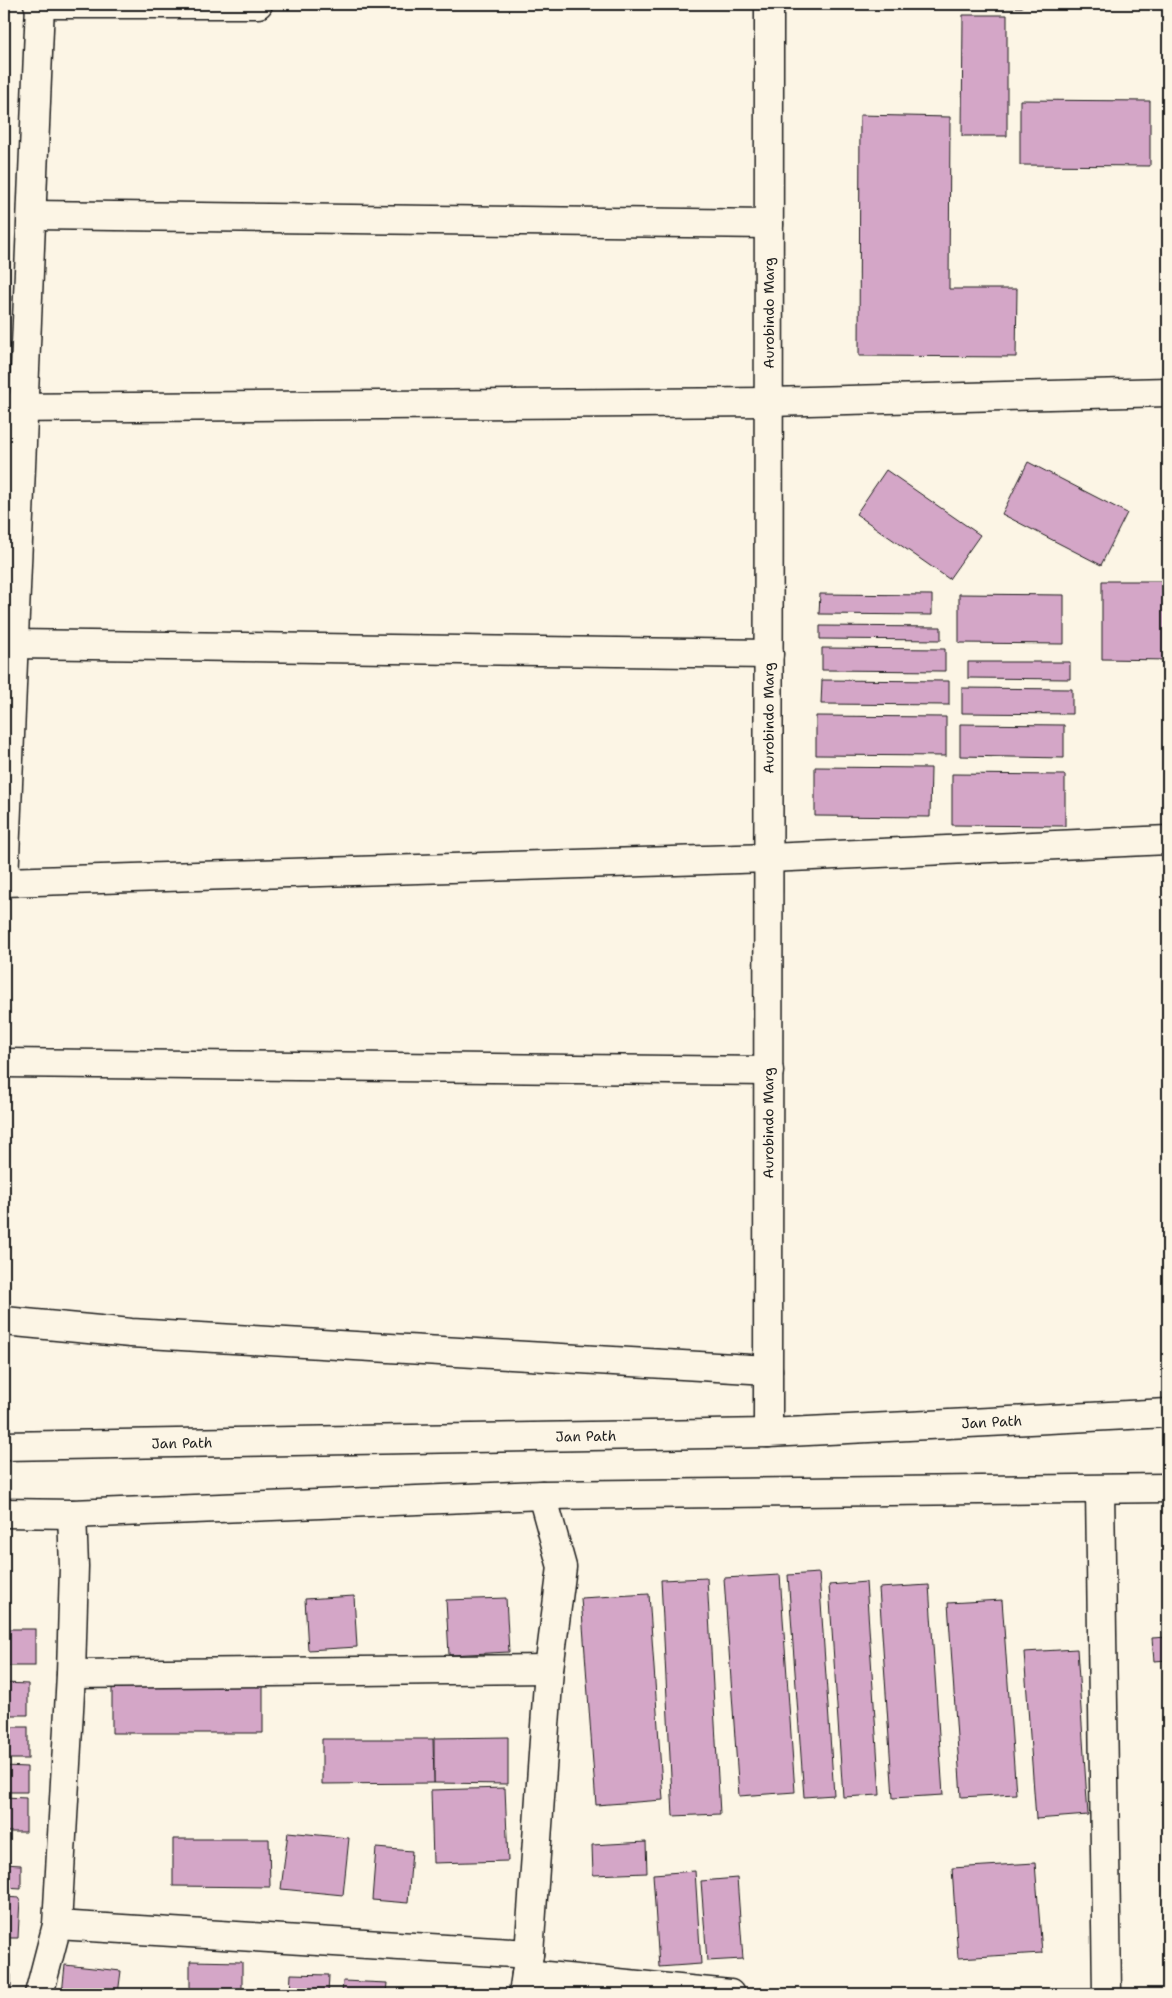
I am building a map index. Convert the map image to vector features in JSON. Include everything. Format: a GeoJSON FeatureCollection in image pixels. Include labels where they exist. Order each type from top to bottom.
{"type":"FeatureCollection","features":[{"type":"Feature","properties":{"kind":"street"},"geometry":{"type":"LineString","coordinates":[[258,4],[39,4],[32,215],[14,408],[13,644],[4,882],[769,858],[1168,840]]}},
{"type":"Feature","properties":{"kind":"street","name":"Aurobindo Marg"},"geometry":{"type":"LineString","coordinates":[[768,1433],[770,4]]}},
{"type":"Feature","properties":{"kind":"street"},"geometry":{"type":"LineString","coordinates":[[32,215],[769,224]]}},
{"type":"Feature","properties":{"kind":"street"},"geometry":{"type":"LineString","coordinates":[[14,408],[769,402],[1168,392]]}},
{"type":"Feature","properties":{"kind":"street"},"geometry":{"type":"LineString","coordinates":[[13,644],[769,654]]}},
{"type":"Feature","properties":{"kind":"street"},"geometry":{"type":"LineString","coordinates":[[4,1063],[769,1070]]}},
{"type":"Feature","properties":{"kind":"street"},"geometry":{"type":"LineString","coordinates":[[4,1321],[131,1332],[768,1370]]}},
{"type":"Feature","properties":{"kind":"street","name":"Jan Path"},"geometry":{"type":"LineString","coordinates":[[4,1446],[768,1433],[1168,1413]]}},
{"type":"Feature","properties":{"kind":"street"},"geometry":{"type":"LineString","coordinates":[[4,1513],[72,1514],[542,1495],[1168,1488]]}},
{"type":"Feature","properties":{"kind":"street"},"geometry":{"type":"LineString","coordinates":[[1100,1490],[1107,1994]]}},
{"type":"Feature","properties":{"kind":"street"},"geometry":{"type":"LineString","coordinates":[[526,1974],[549,1669],[562,1567],[542,1495]]}},
{"type":"Feature","properties":{"kind":"street"},"geometry":{"type":"LineString","coordinates":[[39,1994],[57,1925],[74,1566],[72,1514]]}},
{"type":"Feature","properties":{"kind":"street"},"geometry":{"type":"LineString","coordinates":[[70,1674],[549,1669]]}},
{"type":"Feature","properties":{"kind":"street"},"geometry":{"type":"LineString","coordinates":[[57,1925],[526,1974],[679,1992],[730,1994]]}},
{"type":"Feature","properties":{"kind":"building"},"geometry":{"type":"Polygon","coordinates":[[[950,4],[1022,4],[1022,7],[950,7],[950,4]]]}},
{"type":"Feature","properties":{"kind":"building"},"geometry":{"type":"Polygon","coordinates":[[[963,15],[1007,15],[1007,136],[962,136],[963,15]]]}},
{"type":"Feature","properties":{"kind":"building"},"geometry":{"type":"Polygon","coordinates":[[[1020,100],[1150,101],[1150,166],[1020,165],[1020,100]]]}},
{"type":"Feature","properties":{"kind":"building"},"geometry":{"type":"Polygon","coordinates":[[[860,115],[950,117],[949,289],[1017,289],[1016,357],[859,356],[860,115]]]}},
{"type":"Feature","properties":{"kind":"building"},"geometry":{"type":"Polygon","coordinates":[[[1028,462],[1127,513],[1101,565],[1002,514],[1028,462]]]}},
{"type":"Feature","properties":{"kind":"building"},"geometry":{"type":"Polygon","coordinates":[[[886,470],[980,535],[949,579],[856,514],[886,470]]]}},
{"type":"Feature","properties":{"kind":"building"},"geometry":{"type":"Polygon","coordinates":[[[1102,581],[1168,581],[1168,660],[1102,659],[1102,581]]]}},
{"type":"Feature","properties":{"kind":"building"},"geometry":{"type":"Polygon","coordinates":[[[820,594],[932,595],[932,615],[819,614],[820,594]]]}},
{"type":"Feature","properties":{"kind":"building"},"geometry":{"type":"Polygon","coordinates":[[[959,594],[1064,595],[1064,644],[959,643],[959,594]]]}},
{"type":"Feature","properties":{"kind":"building"},"geometry":{"type":"Polygon","coordinates":[[[820,626],[941,627],[941,640],[820,639],[820,626]]]}},
{"type":"Feature","properties":{"kind":"building"},"geometry":{"type":"Polygon","coordinates":[[[822,648],[945,649],[945,671],[822,670],[822,648]]]}},
{"type":"Feature","properties":{"kind":"building"},"geometry":{"type":"Polygon","coordinates":[[[968,662],[1070,662],[1070,679],[968,678],[968,662]]]}},
{"type":"Feature","properties":{"kind":"building"},"geometry":{"type":"Polygon","coordinates":[[[822,680],[949,681],[949,705],[821,704],[822,680]]]}},
{"type":"Feature","properties":{"kind":"building"},"geometry":{"type":"Polygon","coordinates":[[[962,688],[1072,689],[1072,714],[962,713],[962,688]]]}},
{"type":"Feature","properties":{"kind":"building"},"geometry":{"type":"Polygon","coordinates":[[[816,716],[946,717],[946,756],[816,755],[816,716]]]}},
{"type":"Feature","properties":{"kind":"building"},"geometry":{"type":"Polygon","coordinates":[[[960,724],[1064,725],[1064,758],[960,756],[960,724]]]}},
{"type":"Feature","properties":{"kind":"building"},"geometry":{"type":"Polygon","coordinates":[[[815,767],[931,768],[930,817],[815,816],[815,767]]]}},
{"type":"Feature","properties":{"kind":"building"},"geometry":{"type":"Polygon","coordinates":[[[952,774],[1065,775],[1065,826],[952,825],[952,774]]]}},
{"type":"Feature","properties":{"kind":"building"},"geometry":{"type":"Polygon","coordinates":[[[819,1573],[834,1795],[804,1797],[788,1575],[819,1573]]]}},
{"type":"Feature","properties":{"kind":"building"},"geometry":{"type":"Polygon","coordinates":[[[780,1575],[795,1792],[739,1796],[724,1578],[780,1575]]]}},
{"type":"Feature","properties":{"kind":"building"},"geometry":{"type":"Polygon","coordinates":[[[707,1578],[720,1814],[673,1816],[661,1580],[707,1578]]]}},
{"type":"Feature","properties":{"kind":"building"},"geometry":{"type":"Polygon","coordinates":[[[866,1582],[880,1795],[843,1797],[829,1585],[866,1582]]]}},
{"type":"Feature","properties":{"kind":"building"},"geometry":{"type":"Polygon","coordinates":[[[929,1585],[943,1795],[893,1798],[879,1588],[929,1585]]]}},
{"type":"Feature","properties":{"kind":"building"},"geometry":{"type":"Polygon","coordinates":[[[649,1594],[663,1800],[596,1805],[581,1598],[649,1594]]]}},
{"type":"Feature","properties":{"kind":"building"},"geometry":{"type":"Polygon","coordinates":[[[354,1596],[357,1647],[308,1650],[305,1599],[354,1596]]]}},
{"type":"Feature","properties":{"kind":"building"},"geometry":{"type":"Polygon","coordinates":[[[506,1598],[509,1652],[449,1655],[446,1600],[506,1598]]]}},
{"type":"Feature","properties":{"kind":"building"},"geometry":{"type":"Polygon","coordinates":[[[1002,1600],[1016,1794],[961,1797],[948,1603],[1002,1600]]]}},
{"type":"Feature","properties":{"kind":"building"},"geometry":{"type":"Polygon","coordinates":[[[4,1629],[35,1629],[35,1666],[4,1666],[4,1629]]]}},
{"type":"Feature","properties":{"kind":"building"},"geometry":{"type":"Polygon","coordinates":[[[1168,1637],[1168,1660],[1154,1661],[1152,1638],[1168,1637]]]}},
{"type":"Feature","properties":{"kind":"building"},"geometry":{"type":"Polygon","coordinates":[[[1077,1649],[1088,1815],[1036,1819],[1024,1652],[1077,1649]]]}},
{"type":"Feature","properties":{"kind":"building"},"geometry":{"type":"Polygon","coordinates":[[[112,1680],[263,1681],[263,1733],[112,1733],[112,1680]]]}},
{"type":"Feature","properties":{"kind":"building"},"geometry":{"type":"Polygon","coordinates":[[[4,1683],[28,1684],[28,1715],[4,1715],[4,1683]]]}},
{"type":"Feature","properties":{"kind":"building"},"geometry":{"type":"Polygon","coordinates":[[[4,1727],[28,1727],[28,1759],[4,1759],[4,1727]]]}},
{"type":"Feature","properties":{"kind":"building"},"geometry":{"type":"Polygon","coordinates":[[[508,1737],[508,1784],[434,1783],[434,1738],[508,1737]]]}},
{"type":"Feature","properties":{"kind":"building"},"geometry":{"type":"Polygon","coordinates":[[[322,1739],[433,1739],[434,1783],[322,1784],[322,1739]]]}},
{"type":"Feature","properties":{"kind":"building"},"geometry":{"type":"Polygon","coordinates":[[[4,1766],[27,1767],[27,1792],[4,1792],[4,1766]]]}},
{"type":"Feature","properties":{"kind":"building"},"geometry":{"type":"Polygon","coordinates":[[[505,1788],[508,1861],[433,1863],[431,1790],[505,1788]]]}},
{"type":"Feature","properties":{"kind":"building"},"geometry":{"type":"Polygon","coordinates":[[[4,1797],[26,1798],[26,1832],[4,1832],[4,1797]]]}},
{"type":"Feature","properties":{"kind":"building"},"geometry":{"type":"Polygon","coordinates":[[[288,1832],[349,1838],[343,1895],[281,1889],[288,1832]]]}},
{"type":"Feature","properties":{"kind":"building"},"geometry":{"type":"Polygon","coordinates":[[[173,1839],[269,1839],[270,1887],[173,1886],[173,1839]]]}},
{"type":"Feature","properties":{"kind":"building"},"geometry":{"type":"Polygon","coordinates":[[[646,1842],[647,1873],[593,1875],[592,1845],[646,1842]]]}},
{"type":"Feature","properties":{"kind":"building"},"geometry":{"type":"Polygon","coordinates":[[[376,1848],[412,1851],[408,1903],[372,1900],[376,1848]]]}},
{"type":"Feature","properties":{"kind":"building"},"geometry":{"type":"Polygon","coordinates":[[[1035,1863],[1042,1953],[958,1958],[952,1868],[1035,1863]]]}},
{"type":"Feature","properties":{"kind":"building"},"geometry":{"type":"Polygon","coordinates":[[[4,1864],[21,1865],[21,1889],[4,1888],[4,1864]]]}},
{"type":"Feature","properties":{"kind":"building"},"geometry":{"type":"Polygon","coordinates":[[[695,1871],[701,1964],[659,1967],[653,1874],[695,1871]]]}},
{"type":"Feature","properties":{"kind":"building"},"geometry":{"type":"Polygon","coordinates":[[[737,1878],[743,1959],[707,1961],[701,1881],[737,1878]]]}},
{"type":"Feature","properties":{"kind":"building"},"geometry":{"type":"Polygon","coordinates":[[[4,1897],[20,1898],[18,1938],[4,1938],[4,1897]]]}},
{"type":"Feature","properties":{"kind":"building"},"geometry":{"type":"Polygon","coordinates":[[[190,1961],[242,1962],[242,1994],[190,1994],[190,1961]]]}},
{"type":"Feature","properties":{"kind":"building"},"geometry":{"type":"Polygon","coordinates":[[[65,1965],[121,1971],[118,1994],[62,1994],[65,1965]]]}},
{"type":"Feature","properties":{"kind":"building"},"geometry":{"type":"Polygon","coordinates":[[[291,1974],[329,1975],[328,1994],[290,1994],[291,1974]]]}},
{"type":"Feature","properties":{"kind":"building"},"geometry":{"type":"Polygon","coordinates":[[[4,1975],[11,1975],[11,1994],[4,1994],[4,1975]]]}},
{"type":"Feature","properties":{"kind":"building"},"geometry":{"type":"Polygon","coordinates":[[[343,1981],[387,1983],[386,1994],[342,1994],[343,1981]]]}}]}
